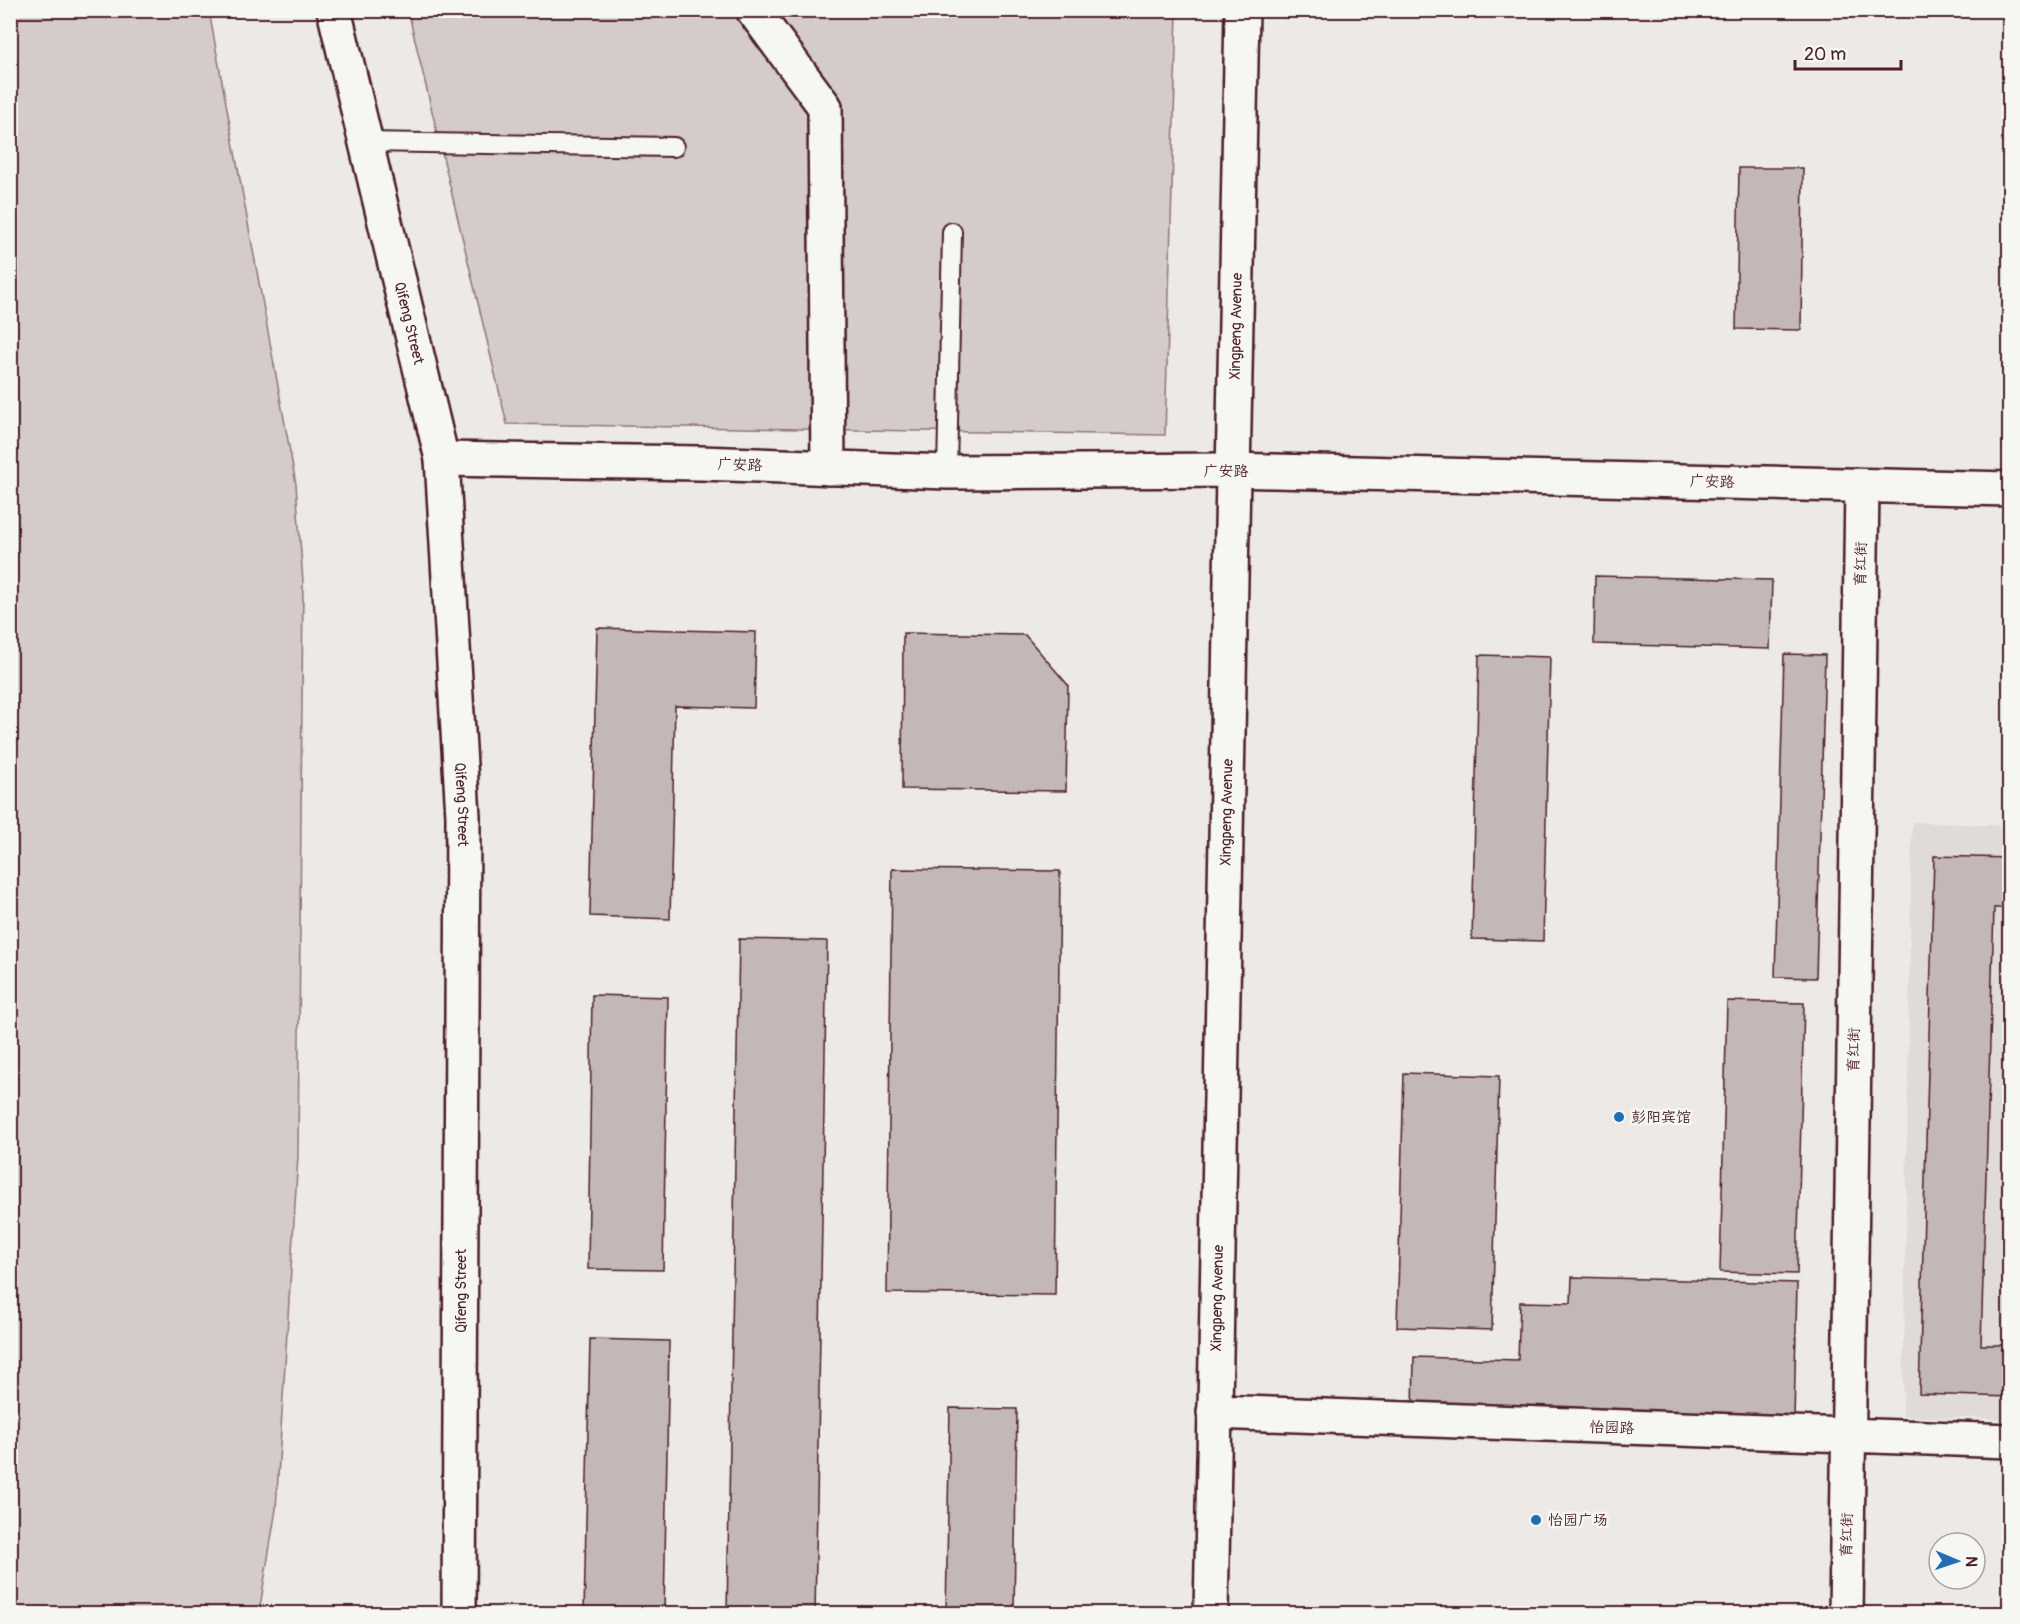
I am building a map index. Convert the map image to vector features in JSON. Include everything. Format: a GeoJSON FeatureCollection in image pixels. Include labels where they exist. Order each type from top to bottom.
{"type":"FeatureCollection","features":[{"type":"Feature","properties":{"kind":"main road","name":"Qifeng Street"},"geometry":{"type":"LineString","coordinates":[[334,10],[442,459],[463,816],[459,1614]]}},
{"type":"Feature","properties":{"kind":"main road"},"geometry":{"type":"LineString","coordinates":[[753,10],[825,107],[828,468]]}},
{"type":"Feature","properties":{"kind":"main road","name":"Xingpeng Avenue"},"geometry":{"type":"LineString","coordinates":[[1211,1614],[1231,470],[1242,10]]}},
{"type":"Feature","properties":{"kind":"main road","name":"广安路"},"geometry":{"type":"LineString","coordinates":[[442,459],[947,472],[1231,470],[2010,489]]}},
{"type":"Feature","properties":{"kind":"main road","name":"育红街"},"geometry":{"type":"LineString","coordinates":[[1846,1614],[1862,486]]}},
{"type":"Feature","properties":{"kind":"main road","name":"怡园路"},"geometry":{"type":"LineString","coordinates":[[1214,1412],[1848,1437],[2010,1441]]}},
{"type":"Feature","properties":{"kind":"lane"},"geometry":{"type":"LineString","coordinates":[[366,142],[674,147]]}},
{"type":"Feature","properties":{"kind":"lane"},"geometry":{"type":"LineString","coordinates":[[947,472],[952,232]]}},
{"type":"Feature","properties":{"kind":"shaded area"},"geometry":{"type":"Polygon","coordinates":[[[11,10],[209,11],[296,484],[303,582],[298,1156],[276,1509],[259,1613],[11,1613],[11,10]]]}},
{"type":"Feature","properties":{"kind":"shaded area"},"geometry":{"type":"Polygon","coordinates":[[[408,11],[1177,11],[1165,435],[507,424],[408,11]]]}},
{"type":"Feature","properties":{"kind":"shaded area"},"geometry":{"type":"Polygon","coordinates":[[[1912,822],[2009,826],[2009,1419],[1903,1416],[1912,822]]]}},
{"type":"Feature","properties":{"kind":"building"},"geometry":{"type":"Polygon","coordinates":[[[1739,168],[1803,168],[1801,330],[1736,329],[1739,168]]]}},
{"type":"Feature","properties":{"kind":"building"},"geometry":{"type":"Polygon","coordinates":[[[1595,576],[1772,580],[1770,649],[1594,644],[1595,576]]]}},
{"type":"Feature","properties":{"kind":"building"},"geometry":{"type":"Polygon","coordinates":[[[597,628],[756,632],[754,708],[675,706],[670,919],[590,916],[597,628]]]}},
{"type":"Feature","properties":{"kind":"building"},"geometry":{"type":"Polygon","coordinates":[[[903,633],[1025,635],[1068,685],[1066,791],[902,789],[903,633]]]}},
{"type":"Feature","properties":{"kind":"building"},"geometry":{"type":"Polygon","coordinates":[[[1784,654],[1825,655],[1816,978],[1775,977],[1784,654]]]}},
{"type":"Feature","properties":{"kind":"building"},"geometry":{"type":"Polygon","coordinates":[[[1479,655],[1550,657],[1543,941],[1472,939],[1479,655]]]}},
{"type":"Feature","properties":{"kind":"building"},"geometry":{"type":"Polygon","coordinates":[[[1934,856],[2010,858],[2010,908],[1994,908],[1981,1345],[2010,1345],[2010,1397],[1919,1394],[1934,856]]]}},
{"type":"Feature","properties":{"kind":"building"},"geometry":{"type":"Polygon","coordinates":[[[892,869],[1060,871],[1055,1295],[887,1293],[892,869]]]}},
{"type":"Feature","properties":{"kind":"building"},"geometry":{"type":"Polygon","coordinates":[[[739,939],[827,941],[815,1614],[727,1614],[739,939]]]}},
{"type":"Feature","properties":{"kind":"building"},"geometry":{"type":"Polygon","coordinates":[[[592,995],[668,997],[663,1270],[588,1269],[592,995]]]}},
{"type":"Feature","properties":{"kind":"building"},"geometry":{"type":"Polygon","coordinates":[[[1727,1001],[1804,1003],[1797,1274],[1720,1272],[1727,1001]]]}},
{"type":"Feature","properties":{"kind":"building"},"geometry":{"type":"Polygon","coordinates":[[[1404,1073],[1499,1076],[1492,1330],[1397,1327],[1404,1073]]]}},
{"type":"Feature","properties":{"kind":"building"},"geometry":{"type":"Polygon","coordinates":[[[1572,1277],[1797,1283],[1794,1420],[1413,1411],[1414,1357],[1518,1360],[1520,1302],[1571,1303],[1572,1277]]]}},
{"type":"Feature","properties":{"kind":"building"},"geometry":{"type":"Polygon","coordinates":[[[590,1339],[669,1341],[664,1614],[584,1614],[590,1339]]]}},
{"type":"Feature","properties":{"kind":"building"},"geometry":{"type":"Polygon","coordinates":[[[950,1408],[1017,1409],[1014,1614],[946,1614],[950,1408]]]}},
{"type":"Feature","properties":{"kind":"place","name":"彭阳宾馆"},"geometry":{"type":"Point","coordinates":[1619,1117]}},
{"type":"Feature","properties":{"kind":"place","name":"怡园广场"},"geometry":{"type":"Point","coordinates":[1536,1520]}}]}
